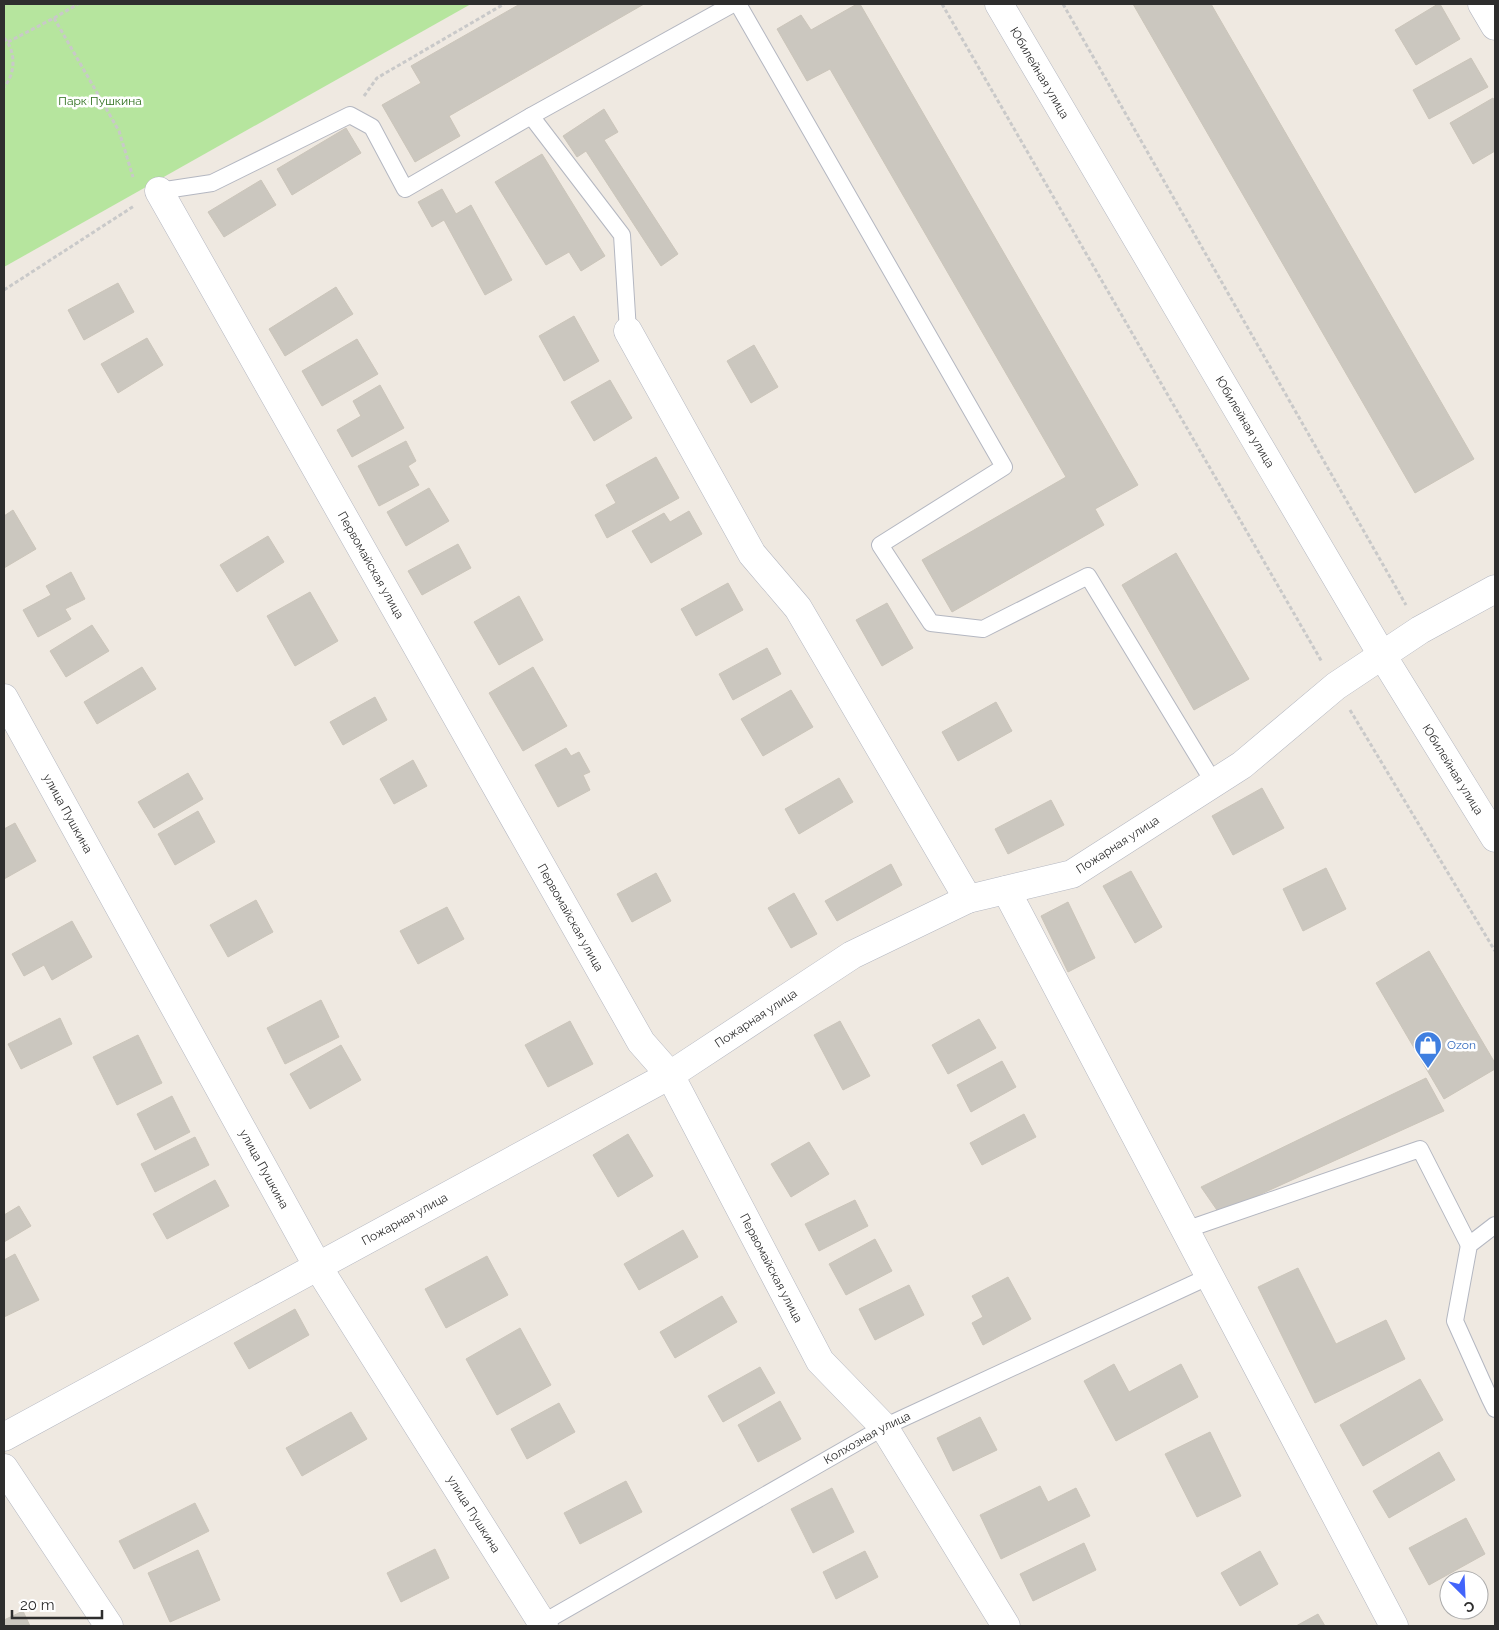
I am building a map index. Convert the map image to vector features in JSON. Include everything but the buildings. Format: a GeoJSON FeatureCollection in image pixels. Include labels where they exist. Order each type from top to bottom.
{"type":"FeatureCollection","features":[{"type":"Feature","properties":{"kind":"street","name":"Юбилейная улица"},"geometry":{"type":"LineString","coordinates":[[999,4],[1382,655],[1495,838]]}},
{"type":"Feature","properties":{"kind":"street"},"geometry":{"type":"LineString","coordinates":[[1482,4],[1495,26]]}},
{"type":"Feature","properties":{"kind":"street","name":"Первомайская улица"},"geometry":{"type":"LineString","coordinates":[[150,196],[641,1042],[670,1075],[820,1361],[884,1427],[1006,1626]]}},
{"type":"Feature","properties":{"kind":"street"},"geometry":{"type":"LineString","coordinates":[[628,331],[752,554],[798,608],[968,899]]}},
{"type":"Feature","properties":{"kind":"street","name":"Пожарная улица"},"geometry":{"type":"LineString","coordinates":[[4,1437],[670,1075],[852,955],[968,899],[1072,874],[1242,765],[1336,686],[1382,655],[1420,630],[1495,589]]}},
{"type":"Feature","properties":{"kind":"street","name":"улица Пушкина"},"geometry":{"type":"LineString","coordinates":[[4,698],[318,1267],[541,1625]]}},
{"type":"Feature","properties":{"kind":"street"},"geometry":{"type":"LineString","coordinates":[[1006,890],[1394,1626]]}},
{"type":"Feature","properties":{"kind":"street"},"geometry":{"type":"LineString","coordinates":[[4,1468],[109,1626]]}},
{"type":"Feature","properties":{"kind":"lane"},"geometry":{"type":"LineString","coordinates":[[150,196],[212,184],[350,115],[372,126],[405,189],[531,116],[733,4]]}},
{"type":"Feature","properties":{"kind":"lane"},"geometry":{"type":"LineString","coordinates":[[738,4],[1004,467],[880,545],[932,623],[983,630],[1088,576],[1214,783]]}},
{"type":"Feature","properties":{"kind":"lane"},"geometry":{"type":"LineString","coordinates":[[531,116],[622,235],[628,331]]}},
{"type":"Feature","properties":{"kind":"lane"},"geometry":{"type":"LineString","coordinates":[[1186,1230],[1420,1149],[1469,1245],[1454,1321],[1495,1408]]}},
{"type":"Feature","properties":{"kind":"lane"},"geometry":{"type":"LineString","coordinates":[[1469,1245],[1495,1225]]}},
{"type":"Feature","properties":{"kind":"lane","name":"Колхозная улица"},"geometry":{"type":"LineString","coordinates":[[541,1625],[884,1427],[1210,1276]]}},
{"type":"Feature","properties":{"kind":"path"},"geometry":{"type":"LineString","coordinates":[[8,42],[78,4]]}},
{"type":"Feature","properties":{"kind":"path"},"geometry":{"type":"LineString","coordinates":[[350,115],[377,78],[504,4]]}},
{"type":"Feature","properties":{"kind":"path"},"geometry":{"type":"LineString","coordinates":[[942,4],[1336,686],[1495,951]]}},
{"type":"Feature","properties":{"kind":"path"},"geometry":{"type":"LineString","coordinates":[[1062,4],[1420,630]]}},
{"type":"Feature","properties":{"kind":"path"},"geometry":{"type":"LineString","coordinates":[[4,290],[150,196],[119,131],[54,18]]}},
{"type":"Feature","properties":{"kind":"path"},"geometry":{"type":"LineString","coordinates":[[4,38],[8,42],[13,58],[12,71],[4,87]]}},
{"type":"Feature","properties":{"kind":"green space","name":"Парк Пушкина"},"geometry":{"type":"Polygon","coordinates":[[[4,4],[471,4],[4,267],[4,4]]]}},
{"type":"Feature","properties":{"kind":"place","name":"Ozon"},"geometry":{"type":"Point","coordinates":[1428,1069]}}]}
